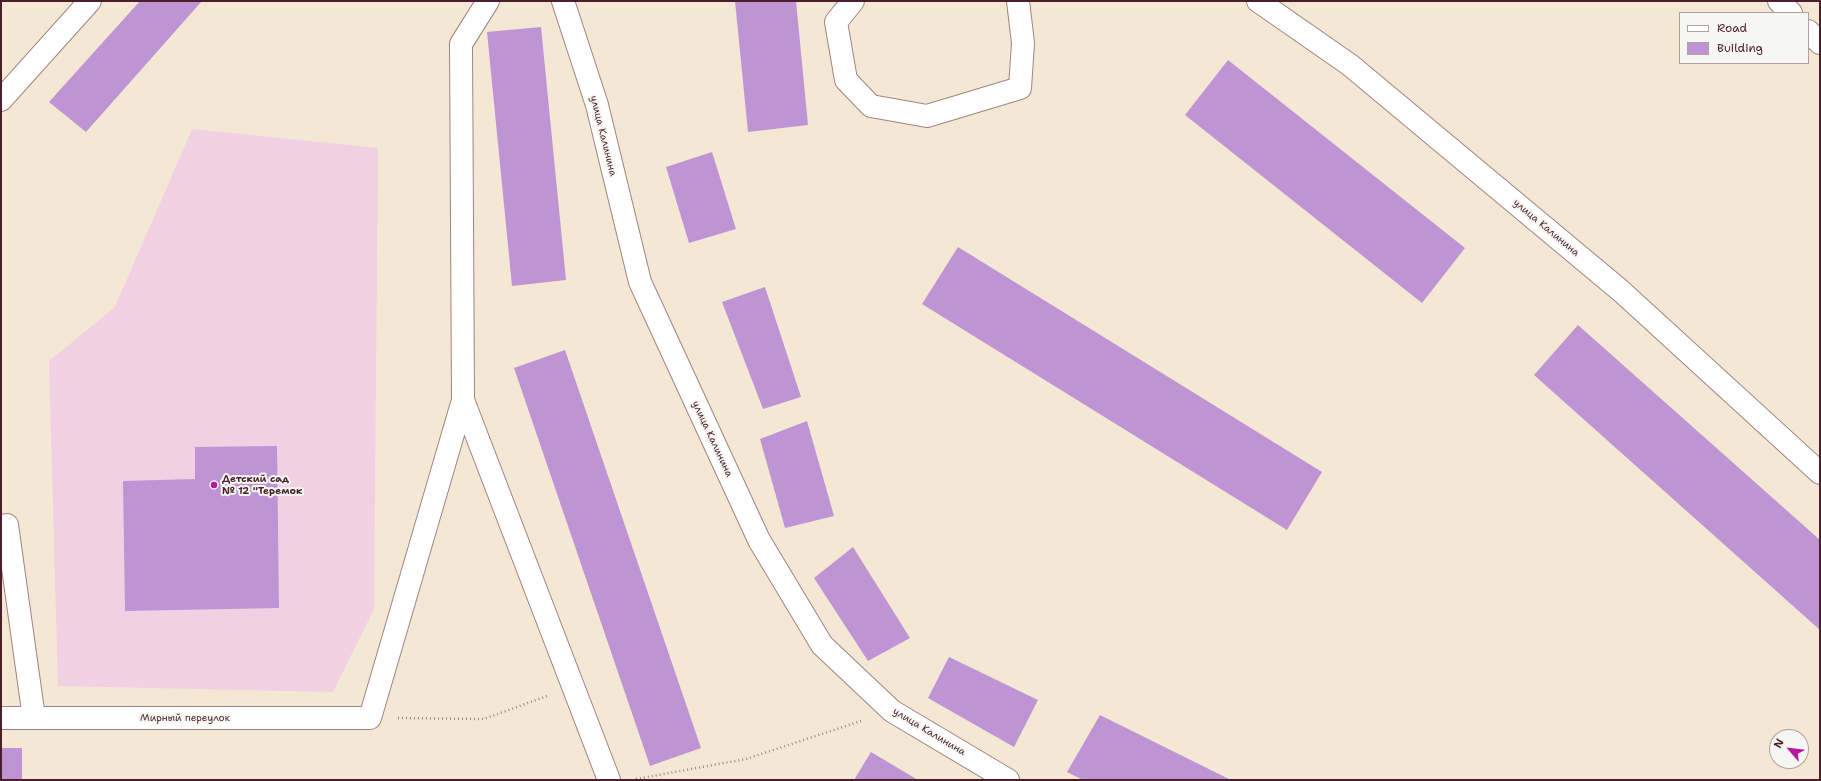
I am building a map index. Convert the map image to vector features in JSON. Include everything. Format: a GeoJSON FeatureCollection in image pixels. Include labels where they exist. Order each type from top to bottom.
{"type":"FeatureCollection","features":[{"type":"Feature","properties":{"kind":"street"},"geometry":{"type":"LineString","coordinates":[[1,100],[90,1]]}},
{"type":"Feature","properties":{"kind":"street"},"geometry":{"type":"LineString","coordinates":[[370,718],[463,400],[461,44],[488,1]]}},
{"type":"Feature","properties":{"kind":"street","name":"улица Калинина"},"geometry":{"type":"LineString","coordinates":[[563,1],[597,105],[640,282],[759,540],[822,644],[892,711],[1008,780]]}},
{"type":"Feature","properties":{"kind":"street"},"geometry":{"type":"LineString","coordinates":[[852,1],[836,22],[846,80],[871,106],[927,116],[1020,88],[1023,43],[1018,1]]}},
{"type":"Feature","properties":{"kind":"street","name":"улица Калинина"},"geometry":{"type":"LineString","coordinates":[[1258,1],[1350,65],[1615,286],[1820,473]]}},
{"type":"Feature","properties":{"kind":"street"},"geometry":{"type":"LineString","coordinates":[[1779,1],[1790,12]]}},
{"type":"Feature","properties":{"kind":"street"},"geometry":{"type":"LineString","coordinates":[[1809,32],[1820,43]]}},
{"type":"Feature","properties":{"kind":"street"},"geometry":{"type":"LineString","coordinates":[[463,400],[610,780]]}},
{"type":"Feature","properties":{"kind":"street"},"geometry":{"type":"LineString","coordinates":[[1,526],[7,525],[34,718]]}},
{"type":"Feature","properties":{"kind":"street","name":"Мирный переулок"},"geometry":{"type":"LineString","coordinates":[[1,718],[370,718]]}},
{"type":"Feature","properties":{"kind":"path"},"geometry":{"type":"LineString","coordinates":[[370,718],[484,719],[573,686]]}},
{"type":"Feature","properties":{"kind":"path"},"geometry":{"type":"LineString","coordinates":[[632,780],[746,759],[892,711]]}},
{"type":"Feature","properties":{"kind":"shaded area","name":"Детский сад № 12 \"Теремок"},"geometry":{"type":"Polygon","coordinates":[[[192,129],[378,148],[374,609],[333,692],[58,686],[49,361],[115,307],[192,129]]]}},
{"type":"Feature","properties":{"kind":"building"},"geometry":{"type":"Polygon","coordinates":[[[140,1],[202,1],[86,132],[49,102],[140,1]]]}},
{"type":"Feature","properties":{"kind":"building"},"geometry":{"type":"Polygon","coordinates":[[[735,1],[796,1],[808,125],[748,132],[735,1]]]}},
{"type":"Feature","properties":{"kind":"building"},"geometry":{"type":"Polygon","coordinates":[[[541,27],[566,280],[512,286],[487,32],[541,27]]]}},
{"type":"Feature","properties":{"kind":"building"},"geometry":{"type":"Polygon","coordinates":[[[1228,60],[1465,248],[1422,303],[1185,115],[1228,60]]]}},
{"type":"Feature","properties":{"kind":"building"},"geometry":{"type":"Polygon","coordinates":[[[712,152],[736,229],[689,243],[666,167],[712,152]]]}},
{"type":"Feature","properties":{"kind":"building"},"geometry":{"type":"Polygon","coordinates":[[[958,247],[1322,472],[1287,530],[922,304],[958,247]]]}},
{"type":"Feature","properties":{"kind":"building"},"geometry":{"type":"Polygon","coordinates":[[[765,287],[801,397],[763,409],[722,302],[765,287]]]}},
{"type":"Feature","properties":{"kind":"building"},"geometry":{"type":"Polygon","coordinates":[[[1578,325],[1820,540],[1820,630],[1534,375],[1578,325]]]}},
{"type":"Feature","properties":{"kind":"building"},"geometry":{"type":"Polygon","coordinates":[[[565,350],[701,748],[650,766],[514,368],[565,350]]]}},
{"type":"Feature","properties":{"kind":"building"},"geometry":{"type":"Polygon","coordinates":[[[807,421],[834,516],[785,528],[760,439],[807,421]]]}},
{"type":"Feature","properties":{"kind":"building"},"geometry":{"type":"Polygon","coordinates":[[[277,446],[279,608],[125,611],[123,481],[195,479],[195,447],[277,446]]]}},
{"type":"Feature","properties":{"kind":"building"},"geometry":{"type":"Polygon","coordinates":[[[853,547],[910,638],[868,661],[814,578],[853,547]]]}},
{"type":"Feature","properties":{"kind":"building"},"geometry":{"type":"Polygon","coordinates":[[[949,657],[1038,700],[1014,747],[928,698],[949,657]]]}},
{"type":"Feature","properties":{"kind":"building"},"geometry":{"type":"Polygon","coordinates":[[[1100,715],[1231,780],[1083,780],[1067,772],[1100,715]]]}},
{"type":"Feature","properties":{"kind":"building"},"geometry":{"type":"Polygon","coordinates":[[[1,748],[22,748],[22,780],[1,780],[1,748]]]}},
{"type":"Feature","properties":{"kind":"building"},"geometry":{"type":"Polygon","coordinates":[[[871,752],[918,780],[854,780],[871,752]]]}},
{"type":"Feature","properties":{"kind":"place","name":"Детский сад № 12 \"Теремок"},"geometry":{"type":"Point","coordinates":[214,485]}}]}
